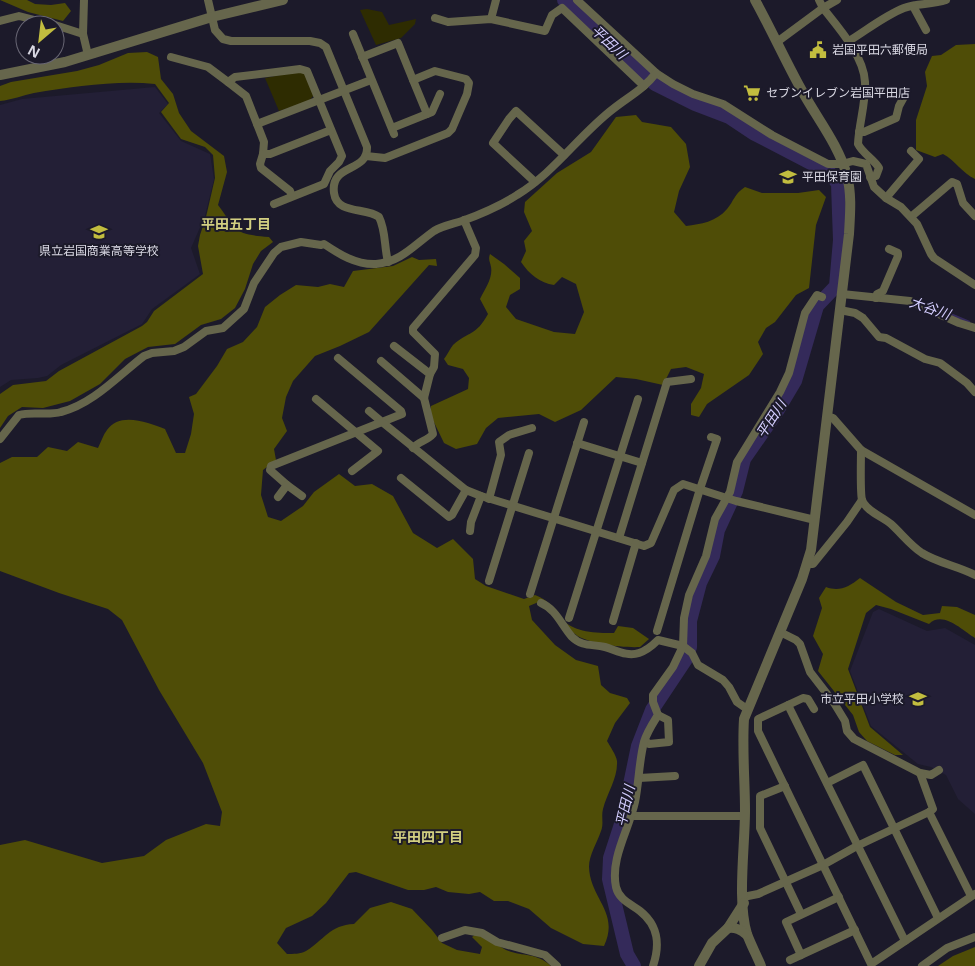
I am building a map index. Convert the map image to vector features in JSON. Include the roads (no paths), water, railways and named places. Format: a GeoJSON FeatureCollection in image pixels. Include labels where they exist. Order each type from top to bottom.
{"type":"FeatureCollection","features":[{"type":"Feature","properties":{"kind":"street"},"geometry":{"type":"LineString","coordinates":[[84,0],[84,34],[88,55]]}},
{"type":"Feature","properties":{"kind":"street"},"geometry":{"type":"LineString","coordinates":[[208,0],[215,30],[223,39],[231,41],[310,40],[326,46],[367,147],[366,156],[363,161],[340,174],[334,192],[339,202],[347,208],[366,210],[379,217],[384,229],[385,250],[388,262]]}},
{"type":"Feature","properties":{"kind":"street"},"geometry":{"type":"LineString","coordinates":[[0,75],[64,62],[212,17],[283,0]]}},
{"type":"Feature","properties":{"kind":"street"},"geometry":{"type":"LineString","coordinates":[[491,19],[496,0]]}},
{"type":"Feature","properties":{"kind":"street"},"geometry":{"type":"LineString","coordinates":[[577,0],[650,80]]}},
{"type":"Feature","properties":{"kind":"street"},"geometry":{"type":"LineString","coordinates":[[755,0],[801,89],[830,138],[847,176],[850,196],[842,294],[808,564],[744,719],[745,816],[743,900],[748,935],[762,966]]}},
{"type":"Feature","properties":{"kind":"street"},"geometry":{"type":"LineString","coordinates":[[819,0],[849,41],[862,69],[865,81],[858,144],[879,168],[876,176],[870,177]]}},
{"type":"Feature","properties":{"kind":"street"},"geometry":{"type":"LineString","coordinates":[[777,42],[837,0]]}},
{"type":"Feature","properties":{"kind":"street"},"geometry":{"type":"LineString","coordinates":[[849,41],[904,8],[946,0]]}},
{"type":"Feature","properties":{"kind":"street"},"geometry":{"type":"LineString","coordinates":[[913,6],[926,30]]}},
{"type":"Feature","properties":{"kind":"street"},"geometry":{"type":"LineString","coordinates":[[435,18],[448,22],[491,19],[545,31],[552,15],[562,8],[596,39],[650,80],[673,84],[693,94],[724,104],[772,135],[828,164],[842,164],[853,161],[866,164],[874,187],[912,216],[934,258],[975,285]]}},
{"type":"Feature","properties":{"kind":"street"},"geometry":{"type":"LineString","coordinates":[[578,23],[588,13]]}},
{"type":"Feature","properties":{"kind":"street"},"geometry":{"type":"LineString","coordinates":[[0,21],[15,17]]}},
{"type":"Feature","properties":{"kind":"street"},"geometry":{"type":"LineString","coordinates":[[65,28],[84,34]]}},
{"type":"Feature","properties":{"kind":"street"},"geometry":{"type":"LineString","coordinates":[[596,39],[606,30]]}},
{"type":"Feature","properties":{"kind":"street"},"geometry":{"type":"LineString","coordinates":[[353,34],[393,131],[432,112],[440,94]]}},
{"type":"Feature","properties":{"kind":"street"},"geometry":{"type":"LineString","coordinates":[[362,57],[398,44],[427,114]]}},
{"type":"Feature","properties":{"kind":"street"},"geometry":{"type":"LineString","coordinates":[[171,57],[208,67],[246,96],[264,142],[261,168],[290,191],[292,196]]}},
{"type":"Feature","properties":{"kind":"street"},"geometry":{"type":"LineString","coordinates":[[228,82],[235,77],[300,69],[307,71],[342,156],[330,171],[324,184],[274,204]]}},
{"type":"Feature","properties":{"kind":"street"},"geometry":{"type":"LineString","coordinates":[[366,156],[385,158],[448,133],[452,129],[467,94],[469,83],[466,79],[435,71],[413,80]]}},
{"type":"Feature","properties":{"kind":"street"},"geometry":{"type":"LineString","coordinates":[[257,124],[371,80]]}},
{"type":"Feature","properties":{"kind":"street"},"geometry":{"type":"LineString","coordinates":[[0,439],[19,415],[65,411],[78,406],[104,390],[144,356],[152,353],[174,351],[184,347],[206,331],[223,328],[244,308],[254,283],[274,253],[282,247],[301,242],[324,244],[345,258],[375,264],[388,262],[406,254],[434,231],[488,211],[518,195],[535,182],[613,109],[650,80]]}},
{"type":"Feature","properties":{"kind":"street"},"geometry":{"type":"LineString","coordinates":[[859,132],[864,132],[896,118],[904,97]]}},
{"type":"Feature","properties":{"kind":"street"},"geometry":{"type":"LineString","coordinates":[[535,182],[493,143],[509,118],[516,111],[564,155]]}},
{"type":"Feature","properties":{"kind":"street"},"geometry":{"type":"LineString","coordinates":[[263,154],[270,154],[331,130]]}},
{"type":"Feature","properties":{"kind":"street"},"geometry":{"type":"LineString","coordinates":[[886,198],[919,158],[911,151]]}},
{"type":"Feature","properties":{"kind":"street"},"geometry":{"type":"LineString","coordinates":[[912,216],[952,182],[957,184],[963,203],[975,216]]}},
{"type":"Feature","properties":{"kind":"street"},"geometry":{"type":"LineString","coordinates":[[413,448],[416,444],[429,439],[433,434],[424,398],[430,374],[434,367],[435,354],[412,332],[413,328],[475,255],[476,248],[464,220]]}},
{"type":"Feature","properties":{"kind":"street"},"geometry":{"type":"LineString","coordinates":[[876,298],[877,294],[883,291],[898,256],[898,253],[889,249]]}},
{"type":"Feature","properties":{"kind":"street"},"geometry":{"type":"LineString","coordinates":[[842,294],[910,301],[959,323],[975,328]]}},
{"type":"Feature","properties":{"kind":"street"},"geometry":{"type":"LineString","coordinates":[[747,708],[737,702],[723,680],[698,664],[687,649],[684,618],[689,595],[706,556],[715,519],[731,499],[737,462],[780,392],[789,373],[805,313],[817,295],[822,297]]}},
{"type":"Feature","properties":{"kind":"street"},"geometry":{"type":"LineString","coordinates":[[840,310],[863,318],[879,337],[886,338],[925,359],[940,363],[967,383],[975,392]]}},
{"type":"Feature","properties":{"kind":"street"},"geometry":{"type":"LineString","coordinates":[[394,346],[430,374]]}},
{"type":"Feature","properties":{"kind":"street"},"geometry":{"type":"LineString","coordinates":[[302,496],[270,470],[271,466],[402,414],[401,411],[338,358]]}},
{"type":"Feature","properties":{"kind":"street"},"geometry":{"type":"LineString","coordinates":[[380,361],[424,398]]}},
{"type":"Feature","properties":{"kind":"street"},"geometry":{"type":"LineString","coordinates":[[619,538],[666,382],[691,379]]}},
{"type":"Feature","properties":{"kind":"street"},"geometry":{"type":"LineString","coordinates":[[316,399],[378,451],[352,471]]}},
{"type":"Feature","properties":{"kind":"street"},"geometry":{"type":"LineString","coordinates":[[569,618],[638,399]]}},
{"type":"Feature","properties":{"kind":"street"},"geometry":{"type":"LineString","coordinates":[[369,411],[466,490],[644,546],[651,543],[674,490],[683,484],[731,499],[815,520]]}},
{"type":"Feature","properties":{"kind":"street"},"geometry":{"type":"LineString","coordinates":[[827,416],[833,418],[861,450],[975,515]]}},
{"type":"Feature","properties":{"kind":"street"},"geometry":{"type":"LineString","coordinates":[[530,594],[584,422]]}},
{"type":"Feature","properties":{"kind":"street"},"geometry":{"type":"LineString","coordinates":[[470,531],[471,522],[485,497],[501,455],[499,442],[509,435],[532,428]]}},
{"type":"Feature","properties":{"kind":"street"},"geometry":{"type":"LineString","coordinates":[[657,631],[700,489],[718,439],[711,437]]}},
{"type":"Feature","properties":{"kind":"street"},"geometry":{"type":"LineString","coordinates":[[577,443],[642,463]]}},
{"type":"Feature","properties":{"kind":"street"},"geometry":{"type":"LineString","coordinates":[[808,564],[813,564],[862,500],[861,450]]}},
{"type":"Feature","properties":{"kind":"street"},"geometry":{"type":"LineString","coordinates":[[489,581],[529,453]]}},
{"type":"Feature","properties":{"kind":"street"},"geometry":{"type":"LineString","coordinates":[[402,478],[448,516],[452,515],[466,490]]}},
{"type":"Feature","properties":{"kind":"street"},"geometry":{"type":"LineString","coordinates":[[278,498],[288,485]]}},
{"type":"Feature","properties":{"kind":"street"},"geometry":{"type":"LineString","coordinates":[[862,500],[872,511],[892,525],[923,553],[934,560],[975,575]]}},
{"type":"Feature","properties":{"kind":"street"},"geometry":{"type":"LineString","coordinates":[[613,621],[636,544]]}},
{"type":"Feature","properties":{"kind":"street"},"geometry":{"type":"LineString","coordinates":[[541,603],[551,610],[573,638],[588,646],[604,647],[632,654],[640,653],[658,640],[687,649]]}},
{"type":"Feature","properties":{"kind":"street"},"geometry":{"type":"LineString","coordinates":[[780,632],[800,644],[810,672],[834,703],[845,721],[847,731],[854,739],[920,773],[931,775],[939,770]]}},
{"type":"Feature","properties":{"kind":"street"},"geometry":{"type":"LineString","coordinates":[[645,741],[649,744],[669,742],[668,720],[657,713],[652,695],[687,649]]}},
{"type":"Feature","properties":{"kind":"street"},"geometry":{"type":"LineString","coordinates":[[814,709],[808,699],[803,698],[758,719],[758,731],[872,964],[973,895],[929,812]]}},
{"type":"Feature","properties":{"kind":"street"},"geometry":{"type":"LineString","coordinates":[[788,705],[905,941]]}},
{"type":"Feature","properties":{"kind":"street"},"geometry":{"type":"LineString","coordinates":[[653,966],[657,954],[657,937],[646,917],[624,900],[616,888],[616,876],[620,844],[631,816],[645,741],[657,713]]}},
{"type":"Feature","properties":{"kind":"street"},"geometry":{"type":"LineString","coordinates":[[827,782],[863,765],[938,918]]}},
{"type":"Feature","properties":{"kind":"street"},"geometry":{"type":"LineString","coordinates":[[699,966],[712,943],[728,928],[743,900],[823,865],[857,846],[929,812],[933,808],[920,773]]}},
{"type":"Feature","properties":{"kind":"street"},"geometry":{"type":"LineString","coordinates":[[639,778],[675,776]]}},
{"type":"Feature","properties":{"kind":"street"},"geometry":{"type":"LineString","coordinates":[[786,786],[760,796],[760,828],[801,914]]}},
{"type":"Feature","properties":{"kind":"street"},"geometry":{"type":"LineString","coordinates":[[631,816],[745,816]]}},
{"type":"Feature","properties":{"kind":"street"},"geometry":{"type":"LineString","coordinates":[[802,955],[786,922],[839,897]]}},
{"type":"Feature","properties":{"kind":"street"},"geometry":{"type":"LineString","coordinates":[[728,928],[739,929],[748,935]]}},
{"type":"Feature","properties":{"kind":"street"},"geometry":{"type":"LineString","coordinates":[[442,938],[465,930],[482,933],[498,942],[545,955],[557,966]]}},
{"type":"Feature","properties":{"kind":"street"},"geometry":{"type":"LineString","coordinates":[[790,960],[855,930]]}},
{"type":"Feature","properties":{"kind":"street"},"geometry":{"type":"LineString","coordinates":[[922,966],[947,948],[975,937]]}},
{"type":"Feature","properties":{"kind":"waterway","name":"平田川"},"geometry":{"type":"LineString","coordinates":[[564,0],[608,43],[655,84],[695,104],[729,117],[753,133],[830,173],[838,184],[840,240],[836,286],[817,306],[795,381],[776,413],[744,459],[736,491],[718,530],[713,556],[700,583],[690,621],[690,647],[686,659],[652,710],[638,746],[623,818],[610,858],[609,879],[627,954],[634,966]]}},
{"type":"Feature","properties":{"kind":"waterway","name":"大谷川"},"geometry":{"type":"LineString","coordinates":[[921,302],[969,322]]}},
{"type":"Feature","properties":{"kind":"place","name":"岩国平田六郵便局"},"geometry":{"type":"Point","coordinates":[818,50]}},
{"type":"Feature","properties":{"kind":"place","name":"セブンイレブン岩国平田店"},"geometry":{"type":"Point","coordinates":[752,93]}},
{"type":"Feature","properties":{"kind":"place","name":"平田保育園"},"geometry":{"type":"Point","coordinates":[788,177]}},
{"type":"Feature","properties":{"kind":"place","name":"県立岩国商業高等学校"},"geometry":{"type":"Point","coordinates":[99,232]}},
{"type":"Feature","properties":{"kind":"place","name":"市立平田小学校"},"geometry":{"type":"Point","coordinates":[918,699]}},
{"type":"Feature","properties":{"kind":"district","name":"平田五丁目"},"geometry":{"type":"Point","coordinates":[236,224]}},
{"type":"Feature","properties":{"kind":"district","name":"平田四丁目"},"geometry":{"type":"Point","coordinates":[428,837]}}]}
